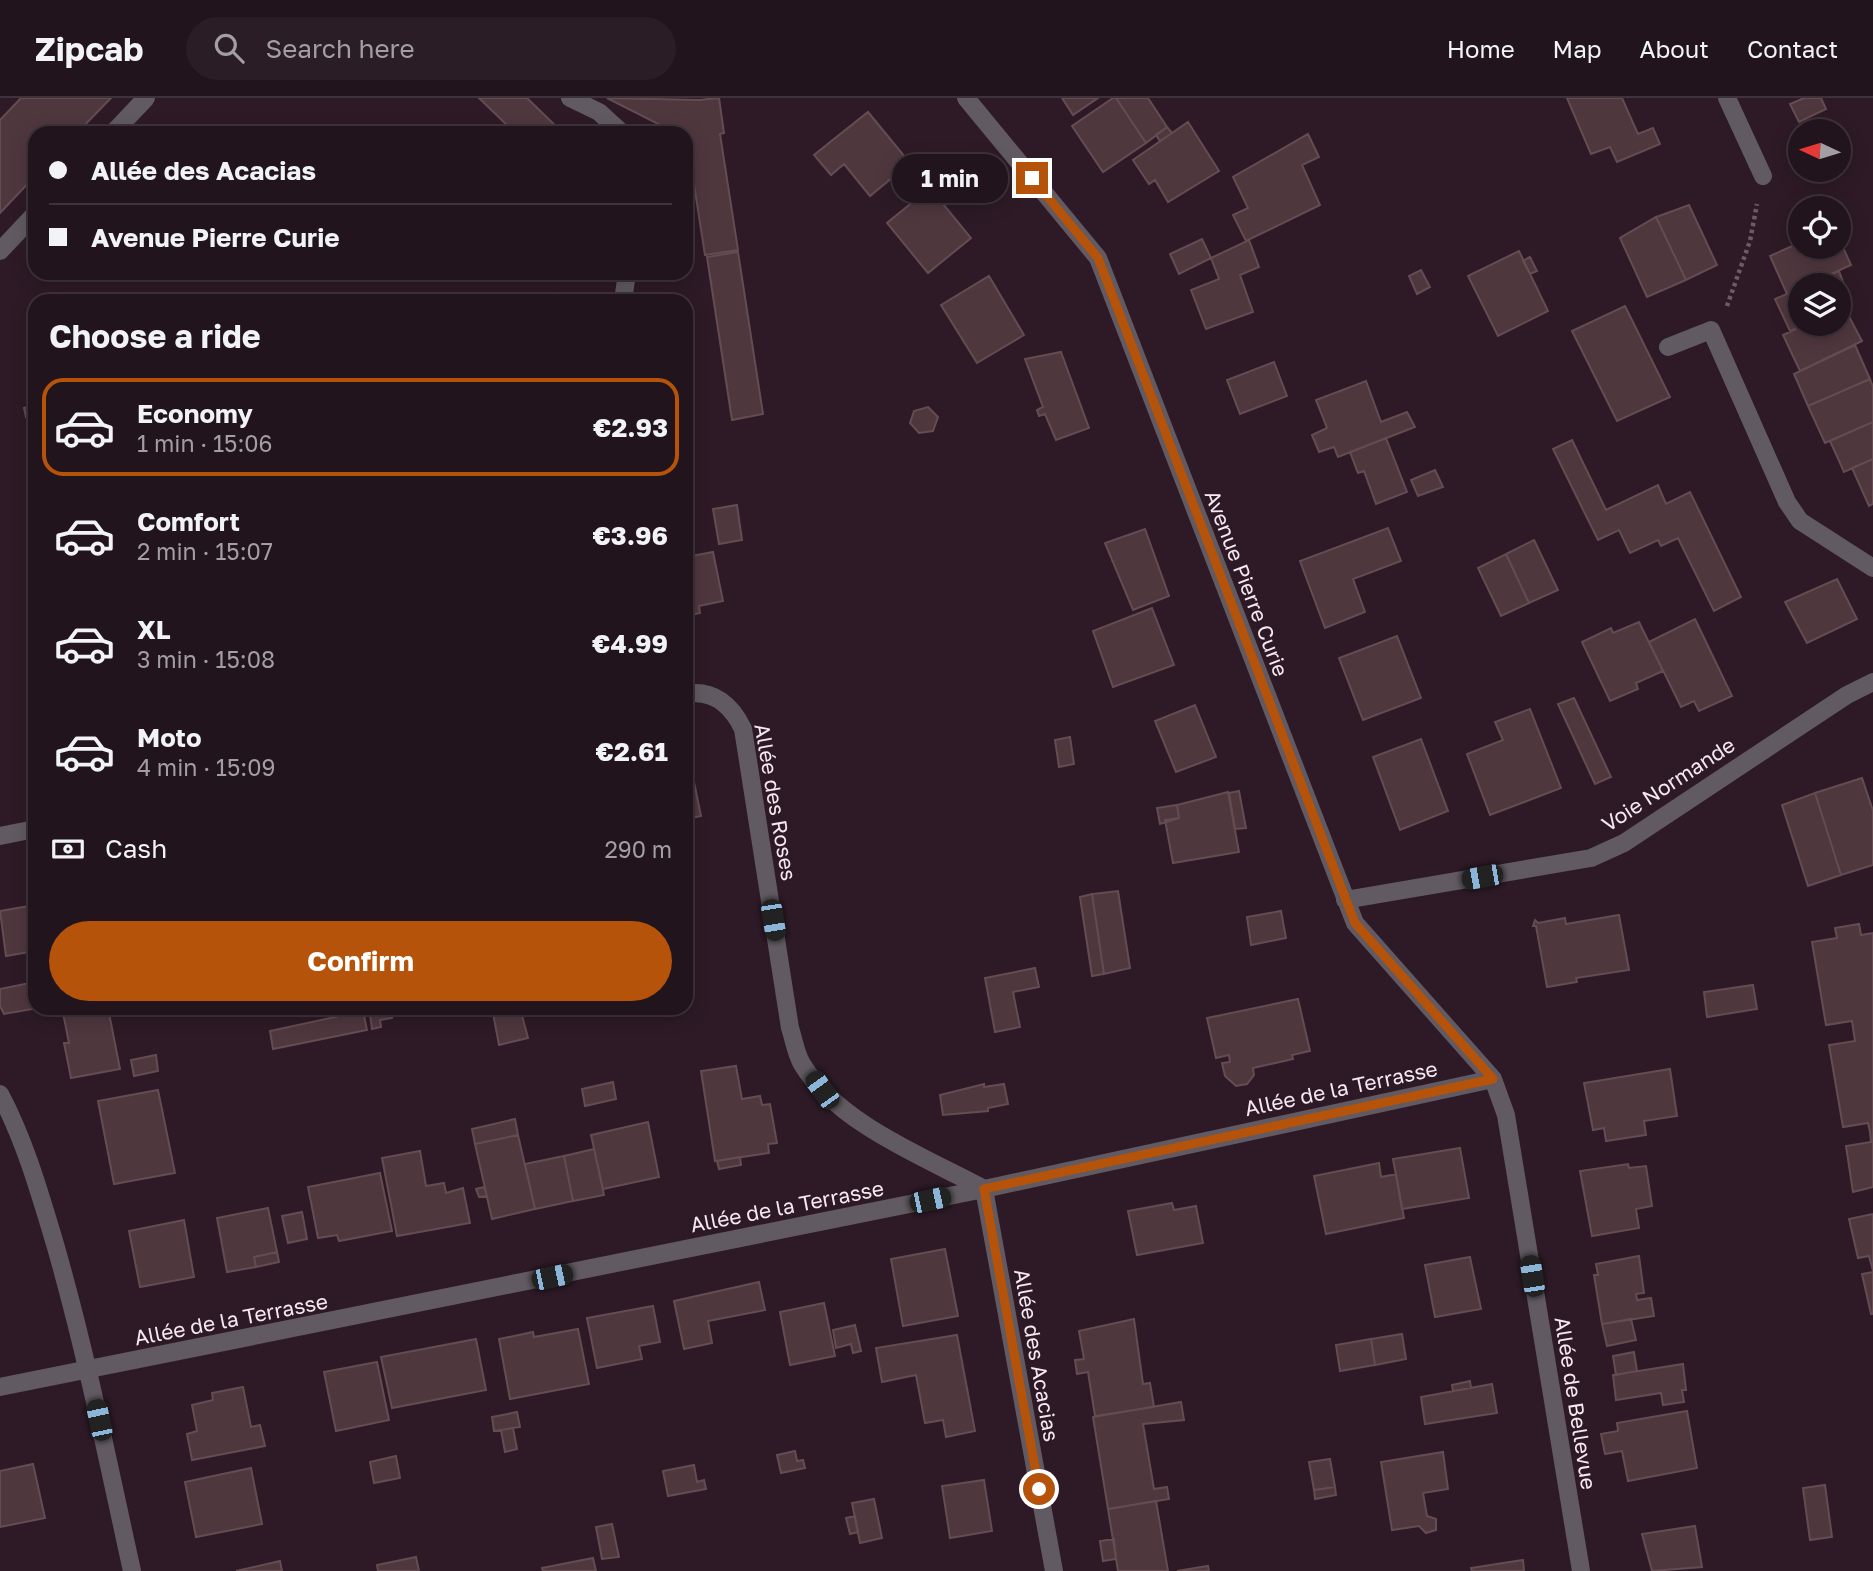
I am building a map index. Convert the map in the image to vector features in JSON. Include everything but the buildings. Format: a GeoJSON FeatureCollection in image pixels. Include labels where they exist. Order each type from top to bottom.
{"type":"FeatureCollection","features":[{"type":"Feature","properties":{"kind":"street"},"geometry":{"type":"LineString","coordinates":[[120,126],[146,98]]}},
{"type":"Feature","properties":{"kind":"street"},"geometry":{"type":"LineString","coordinates":[[570,98],[599,112],[614,126]]}},
{"type":"Feature","properties":{"kind":"street","name":"Avenue Pierre Curie"},"geometry":{"type":"LineString","coordinates":[[966,98],[1098,258],[1355,923],[1493,1079]]}},
{"type":"Feature","properties":{"kind":"street"},"geometry":{"type":"LineString","coordinates":[[1727,98],[1763,176]]}},
{"type":"Feature","properties":{"kind":"street"},"geometry":{"type":"LineString","coordinates":[[0,250],[28,221]]}},
{"type":"Feature","properties":{"kind":"street"},"geometry":{"type":"LineString","coordinates":[[1668,347],[1711,330],[1787,502],[1800,521],[1873,568]]}},
{"type":"Feature","properties":{"kind":"street","name":"Voie Normande"},"geometry":{"type":"LineString","coordinates":[[1345,900],[1591,858],[1625,843],[1847,695],[1873,682]]}},
{"type":"Feature","properties":{"kind":"street","name":"Allée des Roses"},"geometry":{"type":"LineString","coordinates":[[693,694],[705,694],[724,702],[736,714],[743,729],[790,1028],[801,1062],[822,1090],[850,1115],[984,1189]]}},
{"type":"Feature","properties":{"kind":"street"},"geometry":{"type":"LineString","coordinates":[[0,836],[28,830]]}},
{"type":"Feature","properties":{"kind":"street","name":"Allée de la Terrasse"},"geometry":{"type":"LineString","coordinates":[[0,1387],[984,1189],[1493,1079]]}},
{"type":"Feature","properties":{"kind":"street","name":"Allée de Bellevue"},"geometry":{"type":"LineString","coordinates":[[1493,1079],[1506,1115],[1581,1571]]}},
{"type":"Feature","properties":{"kind":"street"},"geometry":{"type":"LineString","coordinates":[[0,1094],[38,1187],[89,1370],[132,1571]]}},
{"type":"Feature","properties":{"kind":"street","name":"Allée des Acacias"},"geometry":{"type":"LineString","coordinates":[[984,1189],[1054,1571]]}},
{"type":"Feature","properties":{"kind":"path"},"geometry":{"type":"LineString","coordinates":[[1711,330],[1729,303],[1752,230],[1763,176]]}},
{"type":"Feature","properties":{"kind":"route"},"geometry":{"type":"LineString","coordinates":[[1032,178],[1098,258],[1355,923],[1493,1079],[984,1189],[1039,1489]]}}]}
